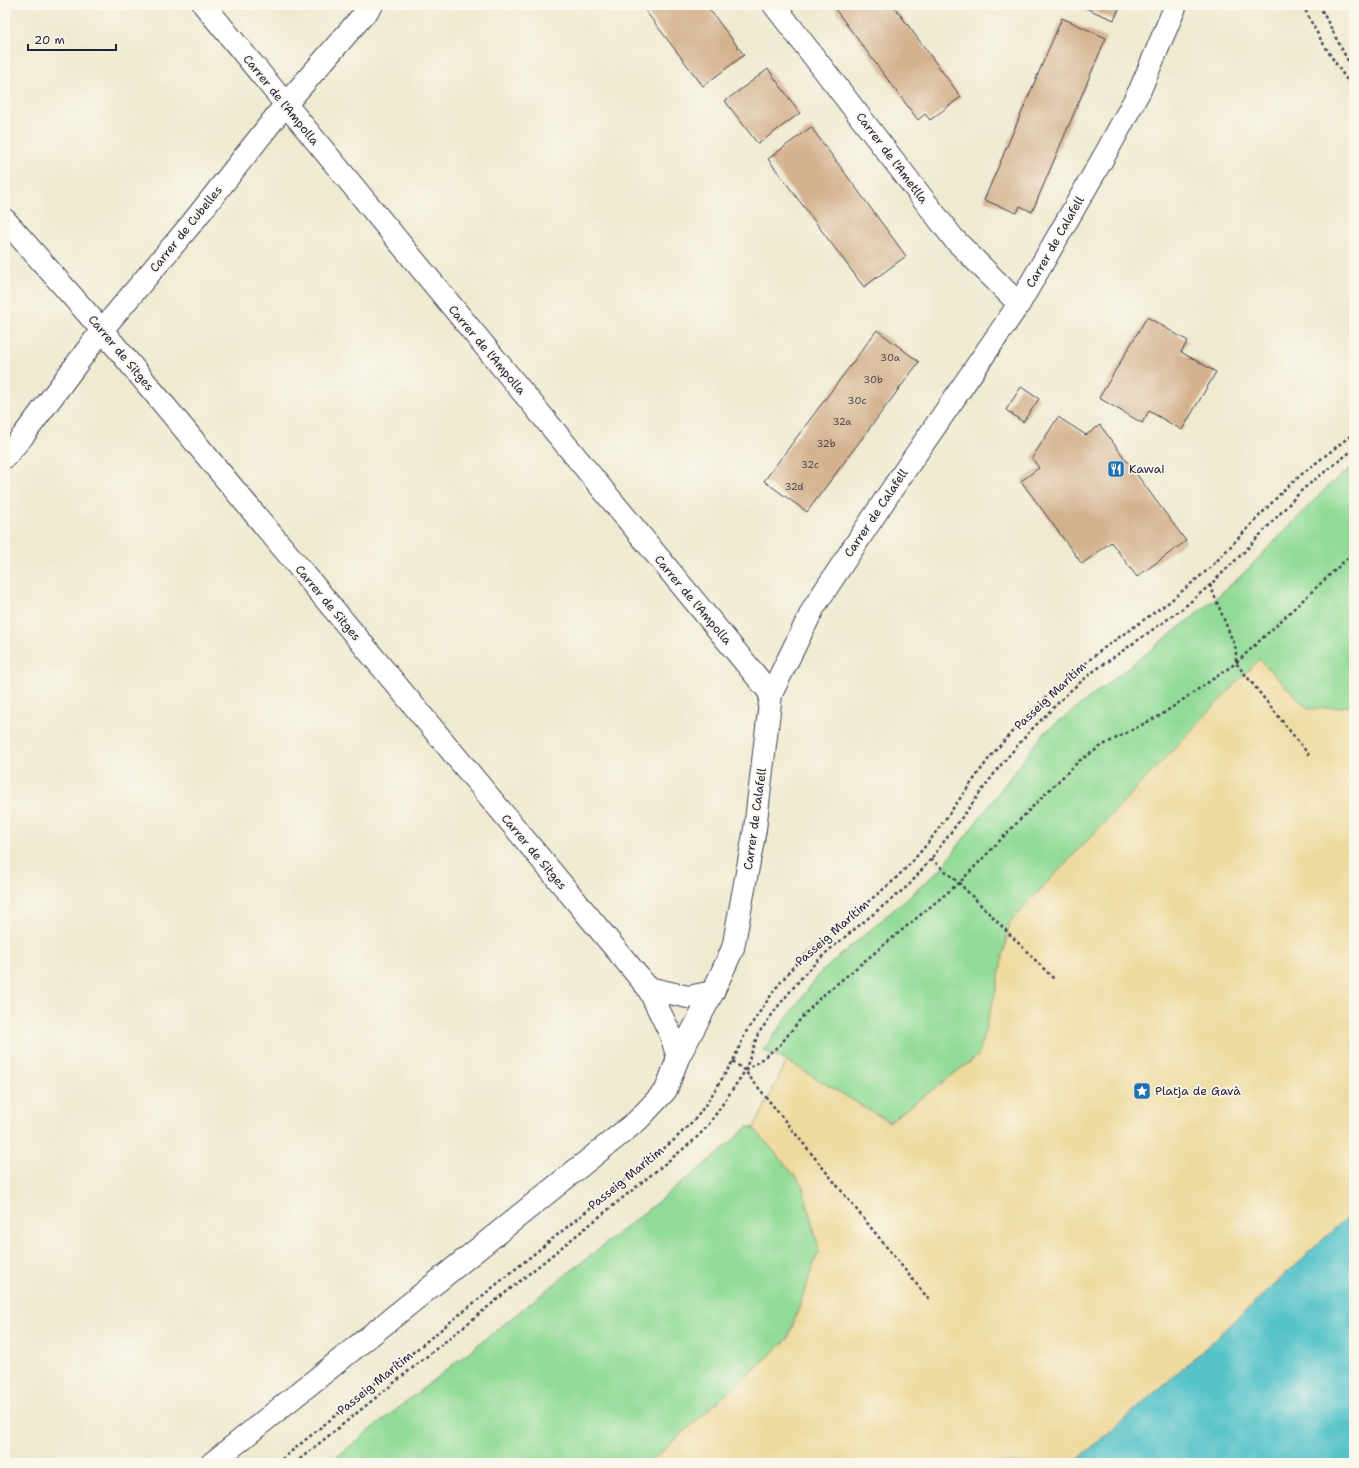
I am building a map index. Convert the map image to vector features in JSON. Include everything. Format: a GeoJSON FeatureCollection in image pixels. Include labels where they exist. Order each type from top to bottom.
{"type":"FeatureCollection","features":[{"type":"Feature","properties":{"kind":"street","name":"Carrer de l'Ampolla"},"geometry":{"type":"LineString","coordinates":[[204,5],[771,694]]}},
{"type":"Feature","properties":{"kind":"street","name":"Carrer de Cubelles"},"geometry":{"type":"LineString","coordinates":[[5,457],[23,436],[102,330],[192,223],[285,105],[372,5]]}},
{"type":"Feature","properties":{"kind":"street","name":"Carrer de l'Ametlla"},"geometry":{"type":"LineString","coordinates":[[774,5],[954,239],[1019,304]]}},
{"type":"Feature","properties":{"kind":"street","name":"Carrer de Calafell"},"geometry":{"type":"LineString","coordinates":[[678,1058],[713,992],[733,948],[755,829],[771,694],[814,607],[888,495],[1019,304],[1107,151],[1140,90],[1176,5]]}},
{"type":"Feature","properties":{"kind":"street","name":"Carrer de Sitges"},"geometry":{"type":"LineString","coordinates":[[5,220],[102,330],[648,988],[671,1035],[678,1058]]}},
{"type":"Feature","properties":{"kind":"street"},"geometry":{"type":"LineString","coordinates":[[648,988],[688,997],[713,992]]}},
{"type":"Feature","properties":{"kind":"street"},"geometry":{"type":"LineString","coordinates":[[212,1463],[638,1120],[666,1090],[678,1058]]}},
{"type":"Feature","properties":{"kind":"path"},"geometry":{"type":"LineString","coordinates":[[1303,5],[1334,62],[1354,90]]}},
{"type":"Feature","properties":{"kind":"path"},"geometry":{"type":"LineString","coordinates":[[1319,5],[1347,58],[1354,68]]}},
{"type":"Feature","properties":{"kind":"path","name":"Passeig Marítim"},"geometry":{"type":"LineString","coordinates":[[277,1463],[674,1140],[697,1117],[733,1062],[746,1032],[776,988],[793,967],[811,949],[892,882],[911,863],[928,843],[990,757],[1024,718],[1062,682],[1104,648],[1169,602],[1210,568],[1287,487],[1354,433]]}},
{"type":"Feature","properties":{"kind":"path","name":"Passeig Marítim"},"geometry":{"type":"LineString","coordinates":[[295,1463],[693,1141],[707,1127],[745,1071],[758,1034],[779,1005],[807,971],[829,950],[908,885],[931,859],[1000,766],[1051,709],[1094,671],[1182,609],[1210,585],[1245,552],[1303,488],[1354,449]]}},
{"type":"Feature","properties":{"kind":"path"},"geometry":{"type":"LineString","coordinates":[[745,1071],[780,1045],[803,1016],[821,997],[959,883],[1079,761],[1103,746],[1161,715],[1236,663],[1354,552]]}},
{"type":"Feature","properties":{"kind":"path"},"geometry":{"type":"LineString","coordinates":[[1210,585],[1236,649],[1236,663],[1309,755]]}},
{"type":"Feature","properties":{"kind":"path"},"geometry":{"type":"LineString","coordinates":[[931,859],[959,883],[1054,980]]}},
{"type":"Feature","properties":{"kind":"path"},"geometry":{"type":"LineString","coordinates":[[733,1062],[745,1071],[930,1301]]}},
{"type":"Feature","properties":{"kind":"green space"},"geometry":{"type":"Polygon","coordinates":[[[1354,466],[1354,706],[1308,709],[1259,659],[996,991],[978,1056],[889,1122],[787,1061],[763,1050],[821,972],[940,870],[1043,734],[1199,612],[1241,576],[1328,486],[1354,466]]]}},
{"type":"Feature","properties":{"kind":"green space"},"geometry":{"type":"Polygon","coordinates":[[[747,1127],[754,1128],[802,1184],[819,1249],[788,1339],[649,1463],[329,1463],[718,1154],[747,1127]]]}},
{"type":"Feature","properties":{"kind":"sand","name":"Platja de Gavà"},"geometry":{"type":"Polygon","coordinates":[[[1259,659],[1308,709],[1354,706],[1354,1211],[1199,1354],[1074,1463],[649,1463],[788,1339],[819,1249],[802,1184],[754,1128],[787,1061],[889,1122],[978,1056],[996,991],[1010,922],[1259,659]]]}},
{"type":"Feature","properties":{"kind":"water"},"geometry":{"type":"Polygon","coordinates":[[[1354,1211],[1354,1463],[1074,1463],[1199,1354],[1354,1211]]]}},
{"type":"Feature","properties":{"kind":"building"},"geometry":{"type":"Polygon","coordinates":[[[641,5],[706,5],[744,55],[703,86],[641,5]]]}},
{"type":"Feature","properties":{"kind":"building"},"geometry":{"type":"Polygon","coordinates":[[[832,5],[893,5],[961,97],[930,120],[925,114],[918,120],[832,5]]]}},
{"type":"Feature","properties":{"kind":"building"},"geometry":{"type":"Polygon","coordinates":[[[1078,5],[1121,5],[1114,20],[1078,5]]]}},
{"type":"Feature","properties":{"kind":"building"},"geometry":{"type":"Polygon","coordinates":[[[1062,18],[1106,38],[1032,212],[1020,206],[1017,213],[984,200],[1062,18]]]}},
{"type":"Feature","properties":{"kind":"building"},"geometry":{"type":"Polygon","coordinates":[[[768,69],[800,113],[758,144],[725,101],[768,69]]]}},
{"type":"Feature","properties":{"kind":"building"},"geometry":{"type":"Polygon","coordinates":[[[811,127],[906,256],[864,287],[768,159],[811,127]]]}},
{"type":"Feature","properties":{"kind":"building"},"geometry":{"type":"Polygon","coordinates":[[[1147,317],[1188,341],[1181,352],[1216,372],[1182,430],[1149,411],[1142,423],[1099,398],[1147,317]]]}},
{"type":"Feature","properties":{"kind":"building"},"geometry":{"type":"Polygon","coordinates":[[[877,330],[919,362],[807,512],[764,481],[877,330]]]}},
{"type":"Feature","properties":{"kind":"building"},"geometry":{"type":"Polygon","coordinates":[[[1021,387],[1039,399],[1023,422],[1006,410],[1021,387]]]}},
{"type":"Feature","properties":{"kind":"building"},"geometry":{"type":"Polygon","coordinates":[[[1058,417],[1086,435],[1100,425],[1186,541],[1137,577],[1111,542],[1082,564],[1021,481],[1039,468],[1032,458],[1058,417]]]}},
{"type":"Feature","properties":{"kind":"place","name":"Kawai"},"geometry":{"type":"Point","coordinates":[1116,469]}},
{"type":"Feature","properties":{"kind":"place","name":"Platja de Gavà"},"geometry":{"type":"Point","coordinates":[1142,1091]}}]}
